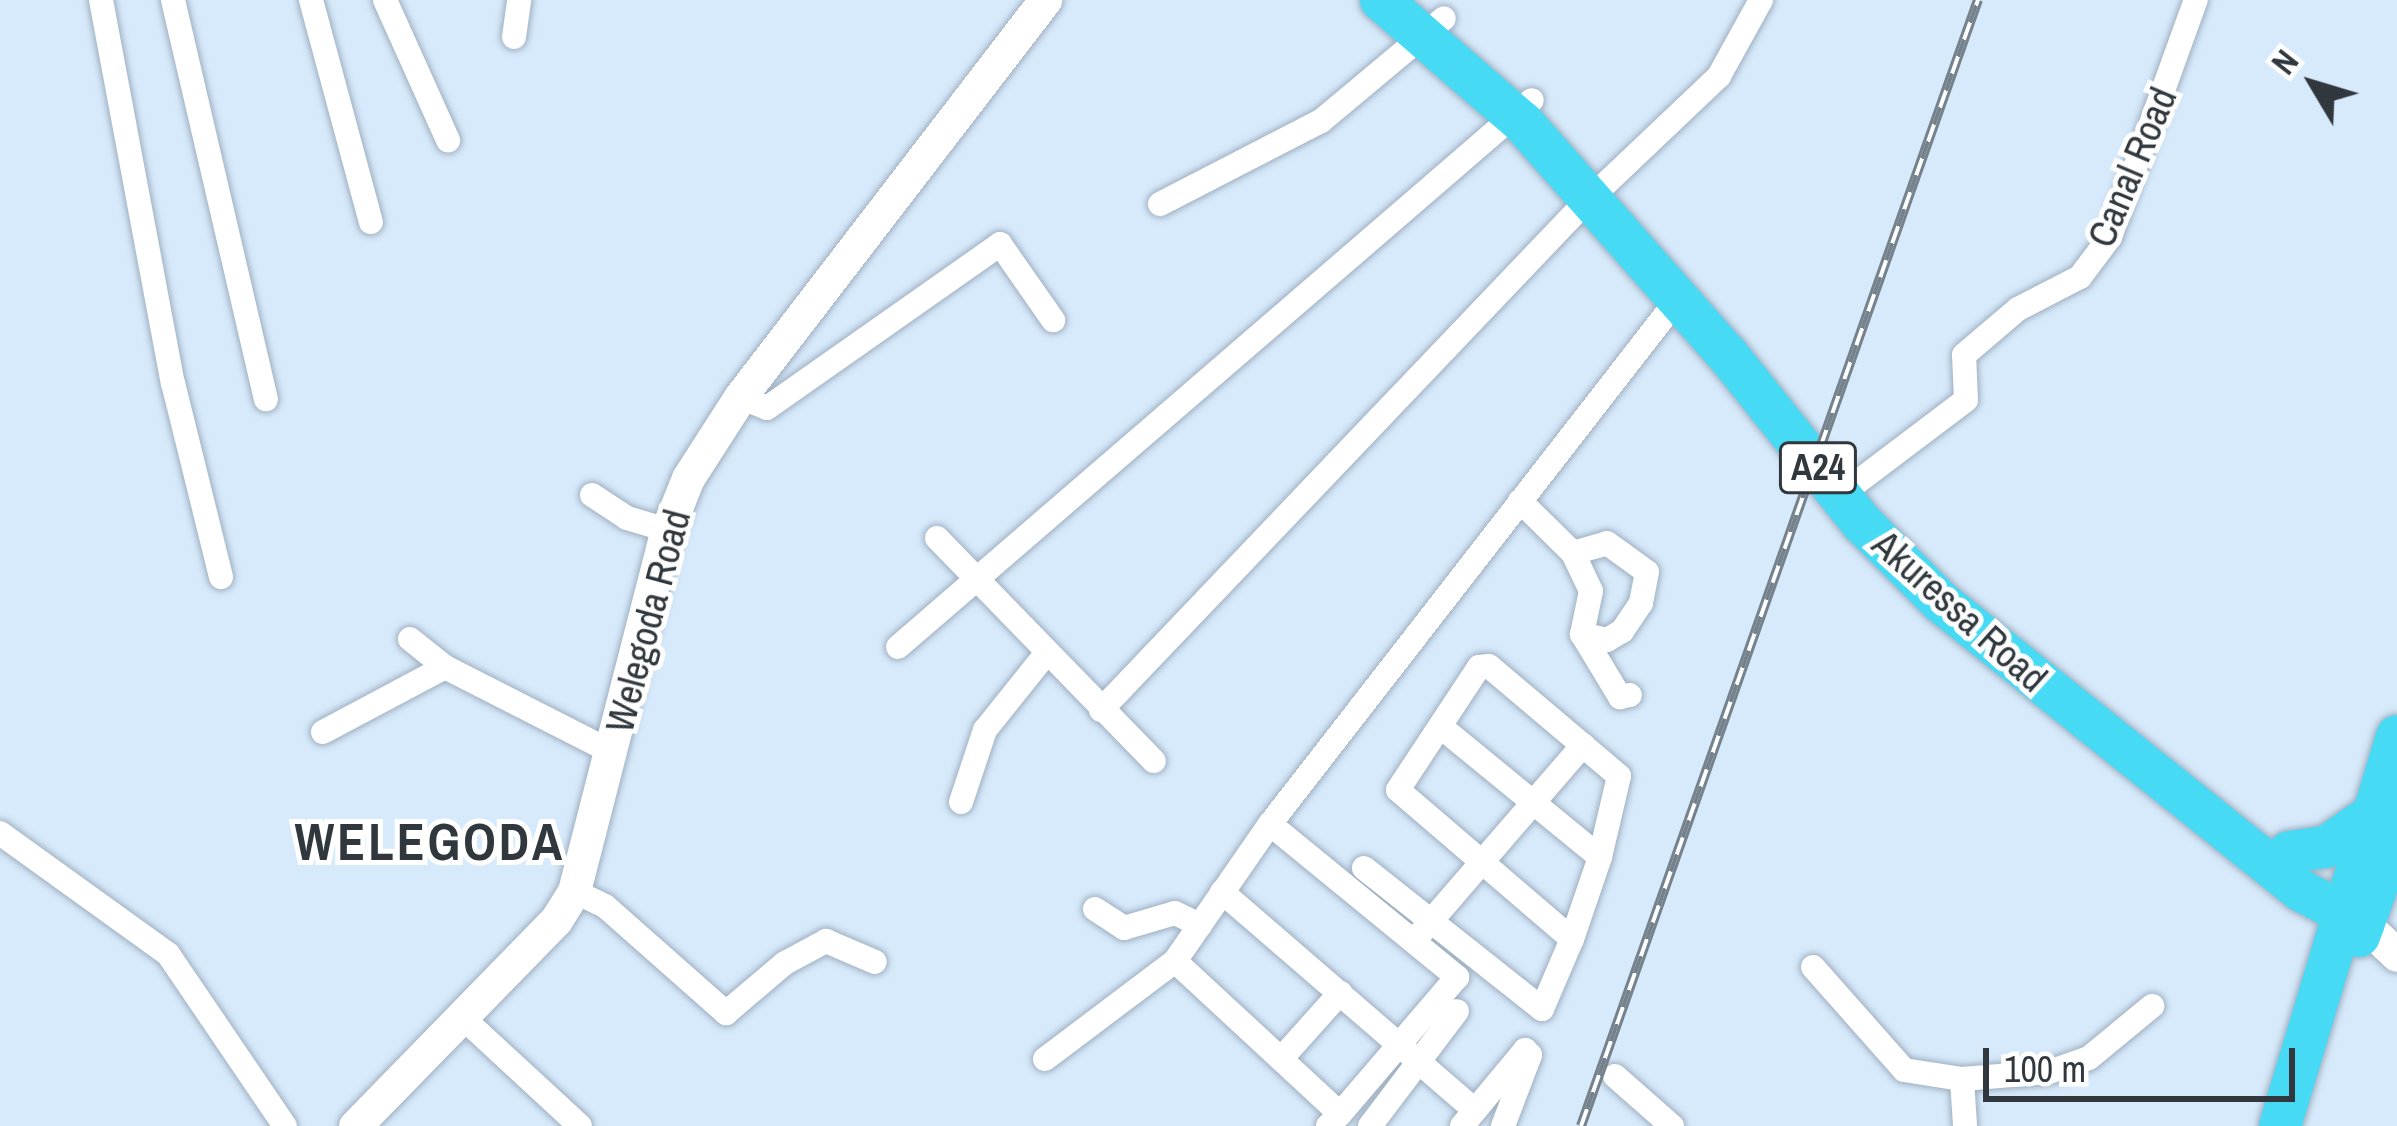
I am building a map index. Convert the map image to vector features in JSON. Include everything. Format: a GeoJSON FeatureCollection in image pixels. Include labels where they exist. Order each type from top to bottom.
{"type":"FeatureCollection","features":[{"type":"Feature","properties":{"kind":"highway","name":"Akuressa Road"},"geometry":{"type":"LineString","coordinates":[[1381,0],[1431,18],[1523,108],[1972,631],[2300,890],[2349,910]]}},
{"type":"Feature","properties":{"kind":"highway","name":"Akuressa Road"},"geometry":{"type":"LineString","coordinates":[[1598,191],[1678,300],[1849,487],[1986,616],[2289,852],[2349,910]]}},
{"type":"Feature","properties":{"kind":"highway"},"geometry":{"type":"LineString","coordinates":[[2280,1126],[2349,910],[2382,825],[2397,736]]}},
{"type":"Feature","properties":{"kind":"highway"},"geometry":{"type":"LineString","coordinates":[[2289,852],[2326,847],[2382,825]]}},
{"type":"Feature","properties":{"kind":"street"},"geometry":{"type":"LineString","coordinates":[[101,0],[173,383],[221,577]]}},
{"type":"Feature","properties":{"kind":"street"},"geometry":{"type":"LineString","coordinates":[[173,0],[266,399]]}},
{"type":"Feature","properties":{"kind":"street"},"geometry":{"type":"LineString","coordinates":[[311,0],[371,222]]}},
{"type":"Feature","properties":{"kind":"street"},"geometry":{"type":"LineString","coordinates":[[385,0],[448,140]]}},
{"type":"Feature","properties":{"kind":"street"},"geometry":{"type":"LineString","coordinates":[[514,37],[519,0]]}},
{"type":"Feature","properties":{"kind":"street","name":"Welegoda Road"},"geometry":{"type":"LineString","coordinates":[[355,1126],[464,1018],[574,891],[614,753],[667,530],[688,478],[740,397],[1046,0]]}},
{"type":"Feature","properties":{"kind":"street"},"geometry":{"type":"LineString","coordinates":[[1101,710],[1598,191],[1719,76],[1761,0]]}},
{"type":"Feature","properties":{"kind":"street","name":"Canal Road"},"geometry":{"type":"LineString","coordinates":[[1849,487],[1966,400],[1964,355],[2018,309],[2080,277],[2110,237],[2196,0]]}},
{"type":"Feature","properties":{"kind":"street"},"geometry":{"type":"LineString","coordinates":[[1160,204],[1321,121],[1431,18]]}},
{"type":"Feature","properties":{"kind":"street"},"geometry":{"type":"LineString","coordinates":[[898,646],[1523,108]]}},
{"type":"Feature","properties":{"kind":"street"},"geometry":{"type":"LineString","coordinates":[[740,397],[767,408],[1000,244],[1053,320]]}},
{"type":"Feature","properties":{"kind":"street"},"geometry":{"type":"LineString","coordinates":[[1045,1059],[1175,961],[1270,824],[1678,300]]}},
{"type":"Feature","properties":{"kind":"street"},"geometry":{"type":"LineString","coordinates":[[592,495],[627,518],[667,530]]}},
{"type":"Feature","properties":{"kind":"street"},"geometry":{"type":"LineString","coordinates":[[1520,501],[1573,553],[1591,591],[1582,634],[1620,697],[1630,695]]}},
{"type":"Feature","properties":{"kind":"street"},"geometry":{"type":"LineString","coordinates":[[937,538],[1045,655],[1154,761]]}},
{"type":"Feature","properties":{"kind":"street"},"geometry":{"type":"LineString","coordinates":[[1573,553],[1607,543],[1647,572],[1641,603],[1622,631],[1607,640],[1582,634]]}},
{"type":"Feature","properties":{"kind":"street"},"geometry":{"type":"LineString","coordinates":[[410,639],[445,667],[614,753]]}},
{"type":"Feature","properties":{"kind":"street"},"geometry":{"type":"LineString","coordinates":[[961,802],[985,730],[1045,655]]}},
{"type":"Feature","properties":{"kind":"street"},"geometry":{"type":"LineString","coordinates":[[1270,824],[1421,932],[1542,1009],[1572,938],[1600,857],[1619,776],[1484,664],[1398,790],[1572,938]]}},
{"type":"Feature","properties":{"kind":"street"},"geometry":{"type":"LineString","coordinates":[[323,732],[445,667]]}},
{"type":"Feature","properties":{"kind":"street"},"geometry":{"type":"LineString","coordinates":[[1441,727],[1600,857]]}},
{"type":"Feature","properties":{"kind":"street"},"geometry":{"type":"LineString","coordinates":[[1421,932],[1583,745]]}},
{"type":"Feature","properties":{"kind":"street"},"geometry":{"type":"LineString","coordinates":[[0,834],[168,954],[285,1126]]}},
{"type":"Feature","properties":{"kind":"street"},"geometry":{"type":"LineString","coordinates":[[1364,868],[1457,977],[1408,1051],[1370,1126]]}},
{"type":"Feature","properties":{"kind":"street"},"geometry":{"type":"LineString","coordinates":[[574,891],[605,906],[727,1013],[785,963],[826,941],[875,962]]}},
{"type":"Feature","properties":{"kind":"street"},"geometry":{"type":"LineString","coordinates":[[1222,892],[1408,1051],[1469,1118],[1525,1050],[1530,1054],[1503,1126]]}},
{"type":"Feature","properties":{"kind":"street"},"geometry":{"type":"LineString","coordinates":[[1095,909],[1124,928],[1175,914],[1199,925]]}},
{"type":"Feature","properties":{"kind":"street"},"geometry":{"type":"LineString","coordinates":[[2349,910],[2397,955]]}},
{"type":"Feature","properties":{"kind":"street"},"geometry":{"type":"LineString","coordinates":[[1175,961],[1281,1059],[1334,1120],[1457,1011]]}},
{"type":"Feature","properties":{"kind":"street"},"geometry":{"type":"LineString","coordinates":[[1813,967],[1904,1070],[1962,1078],[2049,1072],[2089,1058],[2152,1006]]}},
{"type":"Feature","properties":{"kind":"street"},"geometry":{"type":"LineString","coordinates":[[1281,1059],[1340,993]]}},
{"type":"Feature","properties":{"kind":"street"},"geometry":{"type":"LineString","coordinates":[[464,1018],[580,1126]]}},
{"type":"Feature","properties":{"kind":"street"},"geometry":{"type":"LineString","coordinates":[[1616,1076],[1672,1126]]}},
{"type":"Feature","properties":{"kind":"street"},"geometry":{"type":"LineString","coordinates":[[1962,1078],[1965,1126]]}},
{"type":"Feature","properties":{"kind":"railway"},"geometry":{"type":"LineString","coordinates":[[1581,1126],[1978,0]]}},
{"type":"Feature","properties":{"kind":"district","name":"WELEGODA"},"geometry":{"type":"Point","coordinates":[430,842]}}]}
